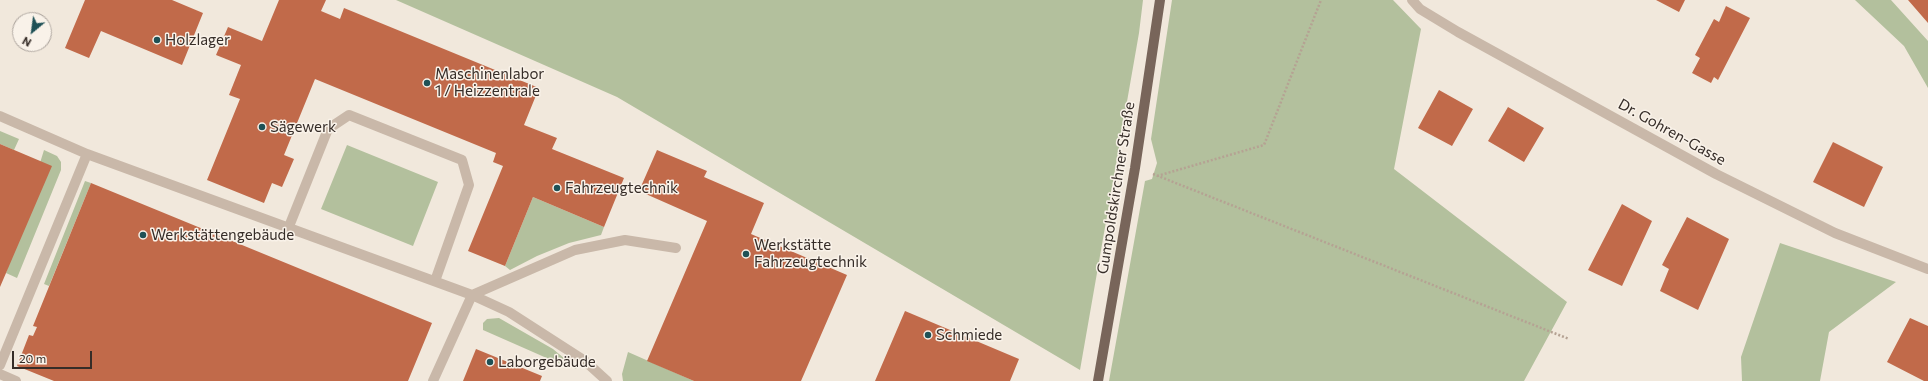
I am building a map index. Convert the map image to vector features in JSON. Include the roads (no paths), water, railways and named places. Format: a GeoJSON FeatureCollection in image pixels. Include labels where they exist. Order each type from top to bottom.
{"type":"FeatureCollection","features":[{"type":"Feature","properties":{"kind":"main road","name":"Gumpoldskirchner Straße"},"geometry":{"type":"LineString","coordinates":[[1098,381],[1135,168],[1160,0]]}},
{"type":"Feature","properties":{"kind":"street","name":"Dr. Gohren-Gasse"},"geometry":{"type":"LineString","coordinates":[[1412,0],[1420,9],[1458,32],[1716,174],[1835,232],[1928,270]]}},
{"type":"Feature","properties":{"kind":"street"},"geometry":{"type":"LineString","coordinates":[[288,229],[328,129],[349,115],[462,160],[470,185],[435,281]]}},
{"type":"Feature","properties":{"kind":"street"},"geometry":{"type":"LineString","coordinates":[[0,116],[87,154],[288,229],[472,295],[509,312],[522,320],[585,361],[608,381]]}},
{"type":"Feature","properties":{"kind":"street"},"geometry":{"type":"LineString","coordinates":[[0,365],[87,154]]}},
{"type":"Feature","properties":{"kind":"street"},"geometry":{"type":"LineString","coordinates":[[433,381],[472,295],[575,250],[625,240],[676,248]]}},
{"type":"Feature","properties":{"kind":"street"},"geometry":{"type":"LineString","coordinates":[[0,374],[16,381]]}},
{"type":"Feature","properties":{"kind":"place","name":"Holzlager"},"geometry":{"type":"Point","coordinates":[157,40]}},
{"type":"Feature","properties":{"kind":"place","name":"Maschinenlabor 1 / Heizzentrale"},"geometry":{"type":"Point","coordinates":[427,83]}},
{"type":"Feature","properties":{"kind":"place","name":"Sägewerk"},"geometry":{"type":"Point","coordinates":[262,127]}},
{"type":"Feature","properties":{"kind":"place","name":"Fahrzeugtechnik"},"geometry":{"type":"Point","coordinates":[557,188]}},
{"type":"Feature","properties":{"kind":"place","name":"Werkstättengebäude"},"geometry":{"type":"Point","coordinates":[143,235]}},
{"type":"Feature","properties":{"kind":"place","name":"Werkstätte Fahrzeugtechnik"},"geometry":{"type":"Point","coordinates":[746,254]}},
{"type":"Feature","properties":{"kind":"place","name":"Schmiede"},"geometry":{"type":"Point","coordinates":[928,335]}},
{"type":"Feature","properties":{"kind":"place","name":"Laborgebäude"},"geometry":{"type":"Point","coordinates":[490,362]}}]}
